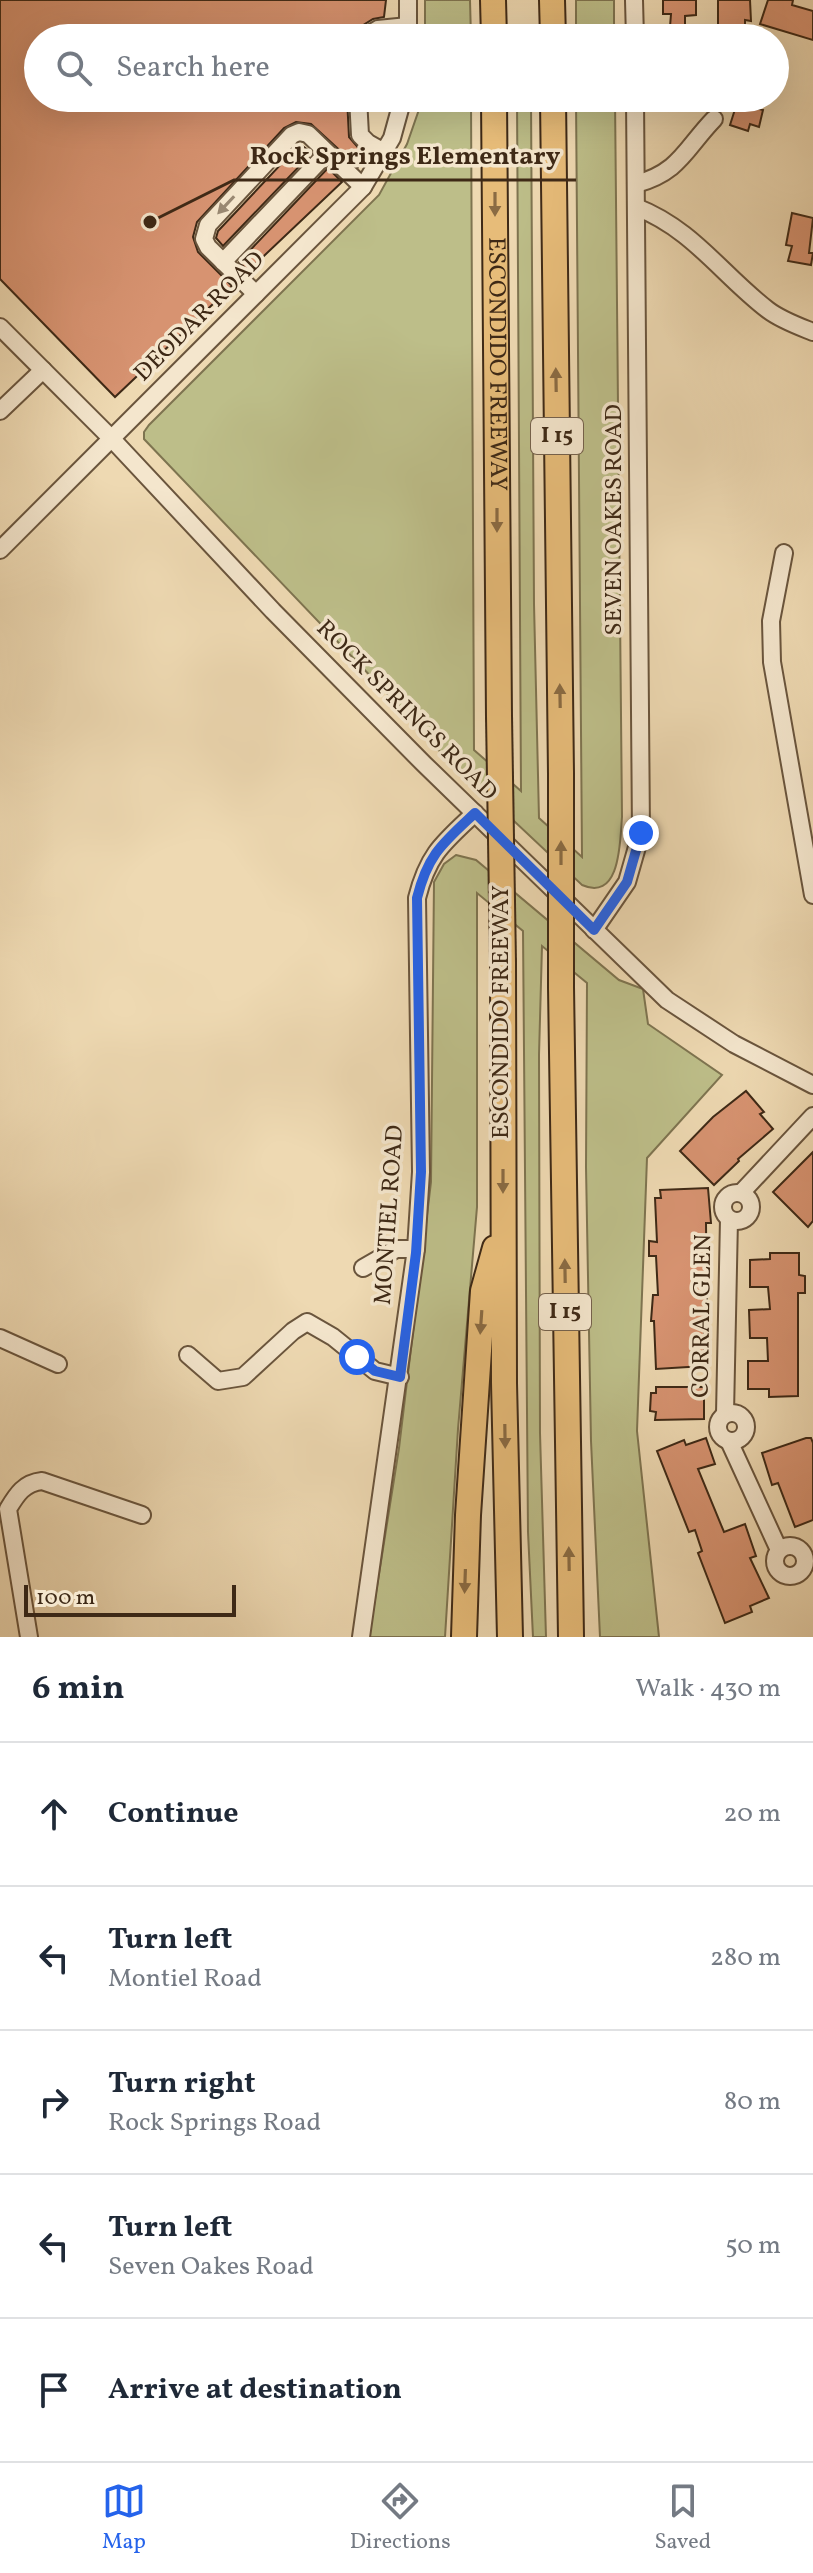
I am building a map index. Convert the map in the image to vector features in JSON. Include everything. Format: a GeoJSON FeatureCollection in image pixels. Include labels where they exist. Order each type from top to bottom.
{"type":"FeatureCollection","features":[{"type":"Feature","properties":{"kind":"highway"},"geometry":{"type":"LineString","coordinates":[[493,0],[494,24]]}},
{"type":"Feature","properties":{"kind":"highway"},"geometry":{"type":"LineString","coordinates":[[552,0],[553,24]]}},
{"type":"Feature","properties":{"kind":"highway","name":"ESCONDIDO FREEWAY"},"geometry":{"type":"LineString","coordinates":[[494,112],[503,1218],[510,1637]]}},
{"type":"Feature","properties":{"kind":"highway","name":"I 15"},"geometry":{"type":"LineString","coordinates":[[553,112],[571,1637]]}},
{"type":"Feature","properties":{"kind":"highway"},"geometry":{"type":"LineString","coordinates":[[464,1637],[468,1515],[483,1291],[503,1218]]}},
{"type":"Feature","properties":{"kind":"highway"},"geometry":{"type":"LineString","coordinates":[[570,1602],[580,1637]]}},
{"type":"Feature","properties":{"kind":"street"},"geometry":{"type":"LineString","coordinates":[[408,0],[408,24]]}},
{"type":"Feature","properties":{"kind":"street"},"geometry":{"type":"LineString","coordinates":[[634,0],[635,24]]}},
{"type":"Feature","properties":{"kind":"street"},"geometry":{"type":"LineString","coordinates":[[359,112],[360,135],[384,152]]}},
{"type":"Feature","properties":{"kind":"street","name":"DEODAR ROAD"},"geometry":{"type":"LineString","coordinates":[[0,550],[363,187],[392,138],[399,112]]}},
{"type":"Feature","properties":{"kind":"street","name":"SEVEN OAKES ROAD"},"geometry":{"type":"LineString","coordinates":[[594,930],[627,882],[641,833],[635,112]]}},
{"type":"Feature","properties":{"kind":"street"},"geometry":{"type":"LineString","coordinates":[[636,184],[656,178],[675,167],[714,119]]}},
{"type":"Feature","properties":{"kind":"street"},"geometry":{"type":"LineString","coordinates":[[256,294],[208,247],[204,239],[208,225],[292,135],[299,132],[308,134],[363,187]]}},
{"type":"Feature","properties":{"kind":"street"},"geometry":{"type":"LineString","coordinates":[[223,262],[327,153]]}},
{"type":"Feature","properties":{"kind":"street"},"geometry":{"type":"LineString","coordinates":[[636,207],[661,217],[682,231],[769,311],[813,332]]}},
{"type":"Feature","properties":{"kind":"street","name":"ROCK SPRINGS ROAD"},"geometry":{"type":"LineString","coordinates":[[0,327],[112,439],[273,611],[667,1000],[699,1023],[811,1080]]}},
{"type":"Feature","properties":{"kind":"street"},"geometry":{"type":"LineString","coordinates":[[0,411],[43,370]]}},
{"type":"Feature","properties":{"kind":"street"},"geometry":{"type":"LineString","coordinates":[[784,553],[771,621],[772,662],[813,895]]}},
{"type":"Feature","properties":{"kind":"street","name":"MONTIEL ROAD"},"geometry":{"type":"LineString","coordinates":[[361,1637],[416,1249],[421,1172],[417,898],[424,869],[440,846],[475,813]]}},
{"type":"Feature","properties":{"kind":"street","name":"CORRAL GLEN"},"geometry":{"type":"LineString","coordinates":[[779,1550],[729,1441],[718,1432],[718,1422],[725,1414],[729,1219],[738,1221],[750,1215],[751,1201],[741,1193],[813,1116]]}},
{"type":"Feature","properties":{"kind":"street"},"geometry":{"type":"LineString","coordinates":[[363,1268],[396,1249],[416,1249]]}},
{"type":"Feature","properties":{"kind":"street"},"geometry":{"type":"LineString","coordinates":[[188,1355],[218,1381],[232,1381],[243,1377],[307,1322],[333,1337],[375,1371],[400,1377]]}},
{"type":"Feature","properties":{"kind":"street"},"geometry":{"type":"LineString","coordinates":[[0,1338],[58,1364]]}},
{"type":"Feature","properties":{"kind":"street","name":"CORRAL GLEN"},"geometry":{"type":"LineString","coordinates":[[725,1414],[739,1414],[747,1425],[742,1437],[729,1441]]}},
{"type":"Feature","properties":{"kind":"street"},"geometry":{"type":"LineString","coordinates":[[29,1637],[8,1509],[20,1491],[33,1482],[42,1481],[142,1515]]}},
{"type":"Feature","properties":{"kind":"green space"},"geometry":{"type":"Polygon","coordinates":[[[425,0],[470,0],[471,24],[425,24],[425,0]]]}},
{"type":"Feature","properties":{"kind":"green space"},"geometry":{"type":"Polygon","coordinates":[[[576,0],[614,0],[614,24],[576,24],[576,0]]]}},
{"type":"Feature","properties":{"kind":"green space"},"geometry":{"type":"Polygon","coordinates":[[[418,112],[471,112],[474,750],[521,791],[517,112],[531,112],[534,604],[539,818],[582,857],[576,112],[615,112],[622,817],[616,866],[604,885],[595,888],[582,885],[415,728],[399,706],[144,439],[149,425],[379,195],[407,144],[418,112]]]}},
{"type":"Feature","properties":{"kind":"green space"},"geometry":{"type":"Polygon","coordinates":[[[456,855],[476,860],[619,980],[643,989],[648,1024],[722,1075],[647,1158],[637,1431],[659,1637],[600,1637],[591,1441],[586,1167],[587,983],[542,946],[539,1055],[540,1433],[546,1637],[533,1637],[528,1532],[523,931],[477,893],[477,1207],[458,1429],[445,1637],[369,1637],[399,1448],[431,1182],[434,882],[444,864],[456,855]]]}},
{"type":"Feature","properties":{"kind":"building"},"geometry":{"type":"Polygon","coordinates":[[[0,0],[386,0],[384,17],[365,24],[24,24],[24,112],[348,112],[349,137],[362,152],[358,167],[311,124],[296,122],[284,128],[197,222],[193,237],[198,252],[232,286],[115,397],[0,279],[0,0]]]}},
{"type":"Feature","properties":{"kind":"building"},"geometry":{"type":"Polygon","coordinates":[[[663,0],[696,0],[696,15],[685,16],[685,24],[670,24],[671,14],[663,14],[663,0]]]}},
{"type":"Feature","properties":{"kind":"building"},"geometry":{"type":"Polygon","coordinates":[[[718,0],[750,0],[751,21],[745,20],[745,24],[718,24],[718,0]]]}},
{"type":"Feature","properties":{"kind":"building"},"geometry":{"type":"Polygon","coordinates":[[[768,0],[793,0],[792,5],[813,11],[813,40],[789,33],[789,24],[760,24],[768,0]]]}},
{"type":"Feature","properties":{"kind":"building"},"geometry":{"type":"Polygon","coordinates":[[[734,112],[763,112],[759,127],[750,124],[748,131],[730,125],[734,112]]]}},
{"type":"Feature","properties":{"kind":"building"},"geometry":{"type":"Polygon","coordinates":[[[300,144],[312,153],[223,246],[216,238],[218,231],[300,144]]]}},
{"type":"Feature","properties":{"kind":"building"},"geometry":{"type":"Polygon","coordinates":[[[328,168],[342,182],[248,271],[239,262],[328,168]]]}},
{"type":"Feature","properties":{"kind":"building"},"geometry":{"type":"Polygon","coordinates":[[[792,213],[813,218],[809,253],[813,253],[811,265],[788,261],[792,246],[786,245],[792,213]]]}},
{"type":"Feature","properties":{"kind":"building"},"geometry":{"type":"Polygon","coordinates":[[[746,1091],[764,1112],[760,1114],[773,1129],[714,1185],[680,1151],[713,1117],[746,1091]]]}},
{"type":"Feature","properties":{"kind":"building"},"geometry":{"type":"Polygon","coordinates":[[[813,1152],[813,1221],[808,1227],[773,1192],[813,1152]]]}},
{"type":"Feature","properties":{"kind":"building"},"geometry":{"type":"Polygon","coordinates":[[[708,1188],[711,1223],[706,1223],[704,1366],[656,1369],[654,1321],[651,1321],[653,1295],[658,1295],[656,1256],[649,1256],[649,1241],[657,1242],[655,1198],[661,1198],[660,1190],[708,1188]]]}},
{"type":"Feature","properties":{"kind":"building"},"geometry":{"type":"Polygon","coordinates":[[[770,1253],[799,1253],[799,1275],[805,1276],[805,1293],[798,1293],[798,1396],[769,1397],[769,1389],[748,1389],[748,1361],[768,1361],[767,1338],[750,1338],[749,1310],[770,1309],[768,1287],[750,1287],[750,1260],[770,1259],[770,1253]]]}},
{"type":"Feature","properties":{"kind":"building"},"geometry":{"type":"Polygon","coordinates":[[[656,1387],[704,1387],[704,1419],[655,1420],[656,1412],[650,1411],[651,1393],[656,1393],[656,1387]]]}},
{"type":"Feature","properties":{"kind":"building"},"geometry":{"type":"Polygon","coordinates":[[[706,1438],[715,1464],[698,1469],[724,1532],[745,1524],[756,1556],[750,1558],[769,1598],[750,1606],[752,1612],[725,1623],[698,1553],[702,1551],[695,1530],[689,1532],[657,1451],[684,1440],[686,1445],[706,1438]]]}},
{"type":"Feature","properties":{"kind":"building"},"geometry":{"type":"Polygon","coordinates":[[[811,1438],[813,1443],[813,1520],[795,1527],[778,1483],[772,1485],[762,1453],[811,1438]]]}},
{"type":"Feature","properties":{"kind":"place","name":"Rock Springs Elementary"},"geometry":{"type":"Point","coordinates":[150,222]}},
{"type":"Feature","properties":{"kind":"route"},"geometry":{"type":"LineString","coordinates":[[357,1357],[375,1371],[400,1377],[416,1253],[421,1172],[417,898],[424,869],[440,846],[475,813],[594,930],[627,882],[641,833]]}}]}
